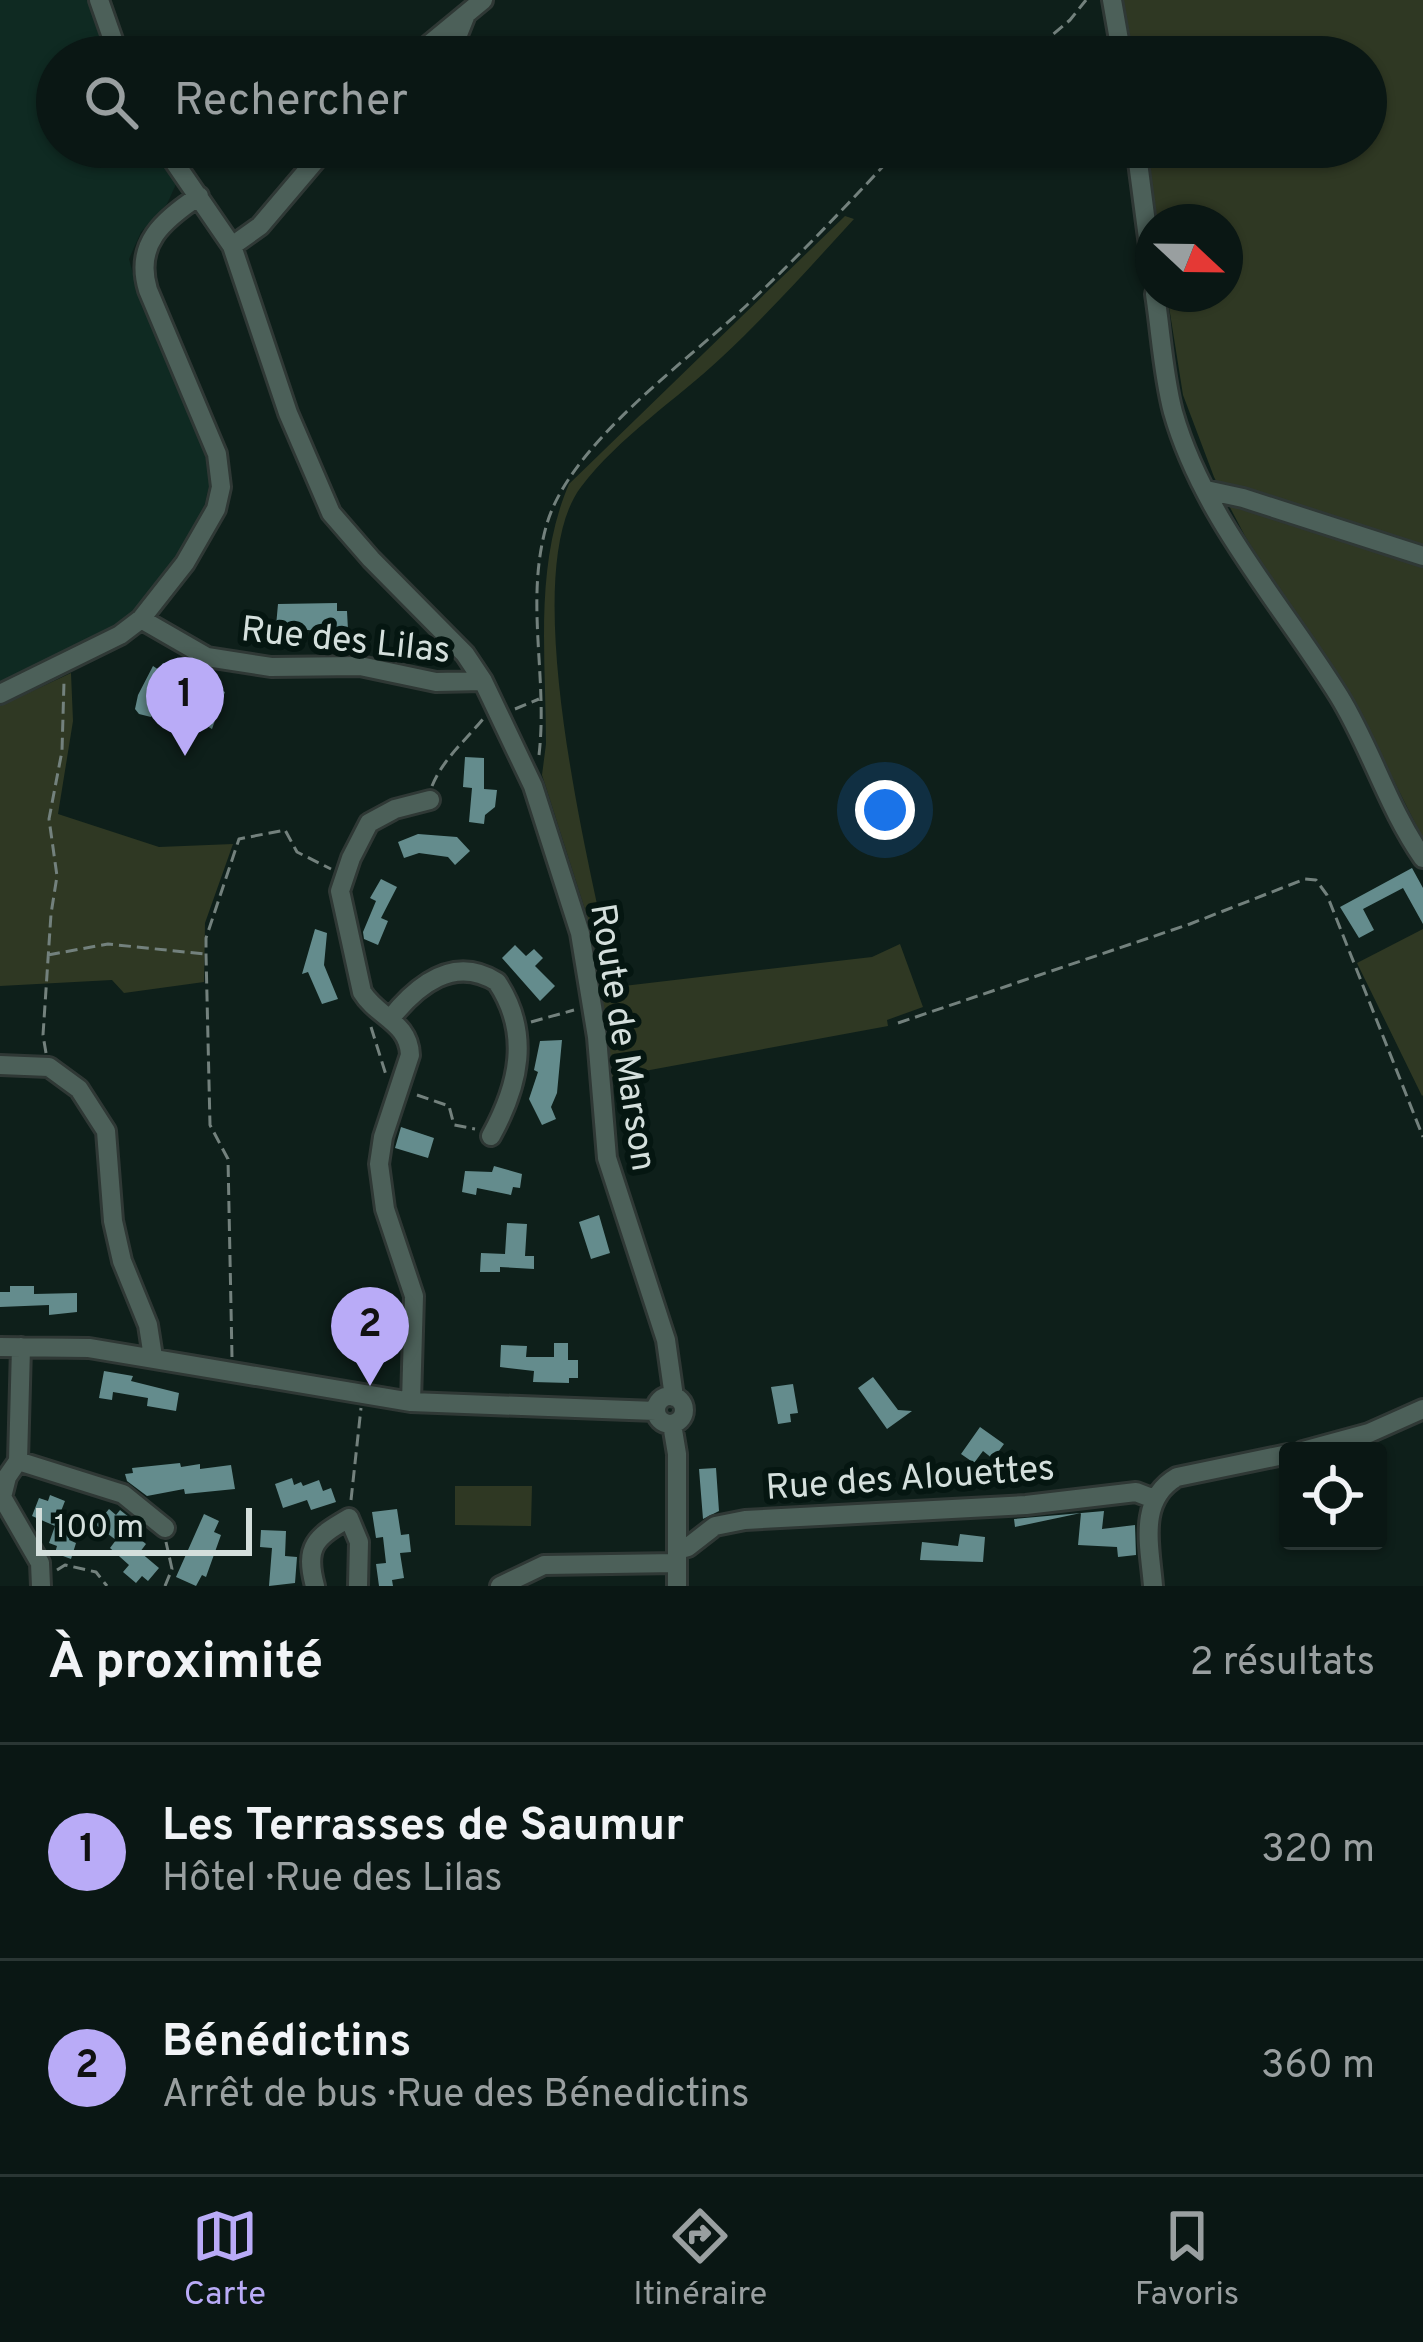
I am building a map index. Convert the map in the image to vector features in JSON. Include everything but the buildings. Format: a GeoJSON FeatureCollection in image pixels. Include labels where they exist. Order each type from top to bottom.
{"type":"FeatureCollection","features":[{"type":"Feature","properties":{"kind":"street"},"geometry":{"type":"LineString","coordinates":[[99,0],[112,36]]}},
{"type":"Feature","properties":{"kind":"street"},"geometry":{"type":"LineString","coordinates":[[1112,0],[1118,36]]}},
{"type":"Feature","properties":{"kind":"street"},"geometry":{"type":"LineString","coordinates":[[439,36],[475,6]]}},
{"type":"Feature","properties":{"kind":"street"},"geometry":{"type":"LineString","coordinates":[[460,36],[475,6]]}},
{"type":"Feature","properties":{"kind":"street","name":"Route de Marson"},"geometry":{"type":"LineString","coordinates":[[179,168],[232,246],[288,413],[331,513],[465,654],[499,712],[533,786],[580,934],[607,1158],[665,1340],[674,1397],[683,1408],[681,1418],[664,1417]]}},
{"type":"Feature","properties":{"kind":"street"},"geometry":{"type":"LineString","coordinates":[[232,246],[260,226],[309,168]]}},
{"type":"Feature","properties":{"kind":"street"},"geometry":{"type":"LineString","coordinates":[[1139,168],[1144,204]]}},
{"type":"Feature","properties":{"kind":"street"},"geometry":{"type":"LineString","coordinates":[[0,694],[120,635],[141,619],[159,601],[204,535],[221,487],[217,454],[148,290],[142,262],[154,232],[199,196]]}},
{"type":"Feature","properties":{"kind":"street"},"geometry":{"type":"LineString","coordinates":[[1158,312],[1173,410],[1207,490],[1339,696],[1423,858]]}},
{"type":"Feature","properties":{"kind":"street"},"geometry":{"type":"LineString","coordinates":[[1207,490],[1423,556]]}},
{"type":"Feature","properties":{"kind":"street","name":"Rue des Lilas"},"geometry":{"type":"LineString","coordinates":[[141,619],[207,657],[271,667],[360,666],[436,682],[482,681]]}},
{"type":"Feature","properties":{"kind":"street"},"geometry":{"type":"LineString","coordinates":[[411,1402],[414,1296],[385,1209],[380,1178],[383,1138],[410,1042],[406,1033],[381,1022],[362,992],[340,891],[370,823],[395,808],[430,800]]}},
{"type":"Feature","properties":{"kind":"street"},"geometry":{"type":"LineString","coordinates":[[381,1022],[437,974],[458,970],[497,982],[516,1017],[518,1066],[490,1136]]}},
{"type":"Feature","properties":{"kind":"street"},"geometry":{"type":"LineString","coordinates":[[0,1065],[49,1066],[79,1089],[106,1131],[113,1221],[122,1261],[148,1324],[153,1357]]}},
{"type":"Feature","properties":{"kind":"street"},"geometry":{"type":"LineString","coordinates":[[0,1347],[89,1348],[411,1402],[664,1417],[677,1454],[677,1586]]}},
{"type":"Feature","properties":{"kind":"street"},"geometry":{"type":"LineString","coordinates":[[21,1347],[18,1461],[2,1497],[40,1563],[41,1584]]}},
{"type":"Feature","properties":{"kind":"street"},"geometry":{"type":"LineString","coordinates":[[1334,1442],[1423,1409]]}},
{"type":"Feature","properties":{"kind":"street"},"geometry":{"type":"LineString","coordinates":[[1153,1586],[1148,1527],[1162,1485],[1177,1477],[1279,1456]]}},
{"type":"Feature","properties":{"kind":"street"},"geometry":{"type":"LineString","coordinates":[[18,1461],[123,1494],[165,1528]]}},
{"type":"Feature","properties":{"kind":"street","name":"Rue des Alouettes"},"geometry":{"type":"LineString","coordinates":[[677,1556],[715,1526],[745,1520],[1026,1504],[1136,1492],[1154,1499]]}},
{"type":"Feature","properties":{"kind":"street"},"geometry":{"type":"LineString","coordinates":[[315,1586],[311,1551],[319,1535],[350,1518],[359,1542],[358,1586]]}},
{"type":"Feature","properties":{"kind":"street"},"geometry":{"type":"LineString","coordinates":[[500,1586],[544,1565],[677,1556]]}},
{"type":"Feature","properties":{"kind":"path"},"geometry":{"type":"LineString","coordinates":[[1051,36],[1086,0]]}},
{"type":"Feature","properties":{"kind":"path"},"geometry":{"type":"LineString","coordinates":[[533,786],[540,750],[535,629],[539,557],[558,490],[604,436],[750,302],[881,168]]}},
{"type":"Feature","properties":{"kind":"path"},"geometry":{"type":"LineString","coordinates":[[49,1066],[43,1035],[57,876],[49,819],[62,751],[66,698],[62,665]]}},
{"type":"Feature","properties":{"kind":"path"},"geometry":{"type":"LineString","coordinates":[[430,800],[446,758],[469,739],[482,719],[527,707],[540,698]]}},
{"type":"Feature","properties":{"kind":"path"},"geometry":{"type":"LineString","coordinates":[[232,1371],[228,1159],[210,1125],[206,938],[239,839],[285,830],[297,852],[345,875]]}},
{"type":"Feature","properties":{"kind":"path"},"geometry":{"type":"LineString","coordinates":[[898,1023],[1190,924],[1305,879],[1316,880],[1327,895],[1423,1137]]}},
{"type":"Feature","properties":{"kind":"path"},"geometry":{"type":"LineString","coordinates":[[48,955],[108,944],[206,954]]}},
{"type":"Feature","properties":{"kind":"path"},"geometry":{"type":"LineString","coordinates":[[516,1017],[535,1023],[592,1004]]}},
{"type":"Feature","properties":{"kind":"path"},"geometry":{"type":"LineString","coordinates":[[381,1022],[390,1086],[449,1106],[454,1125],[490,1136]]}},
{"type":"Feature","properties":{"kind":"path"},"geometry":{"type":"LineString","coordinates":[[350,1518],[363,1395]]}},
{"type":"Feature","properties":{"kind":"path"},"geometry":{"type":"LineString","coordinates":[[165,1528],[172,1569],[165,1586]]}},
{"type":"Feature","properties":{"kind":"path"},"geometry":{"type":"LineString","coordinates":[[41,1584],[65,1564],[96,1572],[107,1586]]}},
{"type":"Feature","properties":{"kind":"shaded area"},"geometry":{"type":"Polygon","coordinates":[[[0,0],[89,0],[102,36],[36,36],[36,168],[168,168],[177,182],[167,204],[141,232],[129,259],[142,307],[213,469],[202,516],[156,587],[113,630],[0,683],[0,0]]]}},
{"type":"Feature","properties":{"kind":"shaded area"},"geometry":{"type":"Polygon","coordinates":[[[1122,0],[1423,0],[1423,839],[1388,769],[1245,536],[1214,477],[1183,395],[1170,312],[1243,312],[1243,204],[1152,204],[1147,168],[1387,168],[1387,36],[1127,36],[1122,0]]]}},
{"type":"Feature","properties":{"kind":"shaded area"},"geometry":{"type":"Polygon","coordinates":[[[845,216],[854,219],[773,307],[648,419],[581,487],[562,529],[555,587],[557,655],[577,805],[615,987],[872,957],[900,944],[923,1007],[887,1020],[888,1026],[612,1077],[594,938],[542,775],[546,579],[558,515],[569,484],[845,216]]]}},
{"type":"Feature","properties":{"kind":"shaded area"},"geometry":{"type":"Polygon","coordinates":[[[71,673],[73,721],[58,814],[159,847],[233,844],[205,923],[204,982],[124,993],[112,980],[0,986],[0,706],[71,673]]]}},
{"type":"Feature","properties":{"kind":"shaded area"},"geometry":{"type":"Polygon","coordinates":[[[1423,929],[1423,1095],[1422,1096],[1357,963],[1423,929]]]}},
{"type":"Feature","properties":{"kind":"shaded area"},"geometry":{"type":"Polygon","coordinates":[[[455,1486],[532,1486],[531,1526],[455,1525],[455,1486]]]}},
{"type":"Feature","properties":{"kind":"place","name":"Les Terrasses de Saumur"},"geometry":{"type":"Point","coordinates":[185,756]}},
{"type":"Feature","properties":{"kind":"place","name":"Bénédictins"},"geometry":{"type":"Point","coordinates":[370,1386]}}]}
